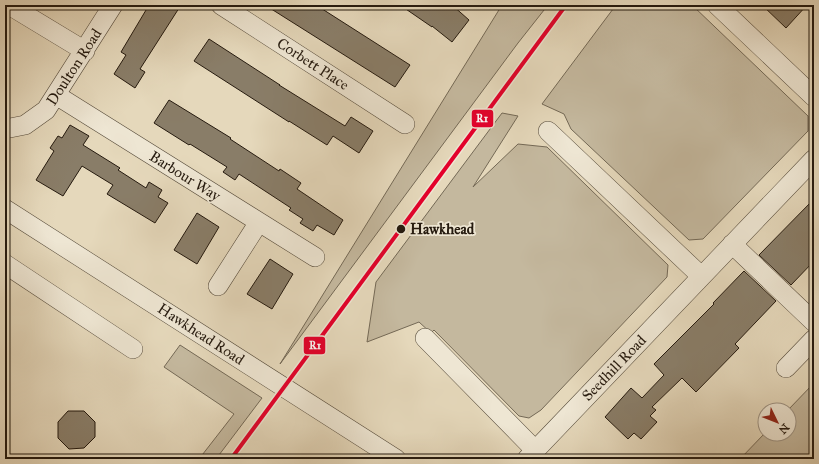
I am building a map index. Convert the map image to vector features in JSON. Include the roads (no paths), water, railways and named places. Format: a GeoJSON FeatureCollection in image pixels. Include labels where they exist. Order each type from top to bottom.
{"type":"FeatureCollection","features":[{"type":"Feature","properties":{"kind":"street"},"geometry":{"type":"LineString","coordinates":[[9,5],[85,51]]}},
{"type":"Feature","properties":{"kind":"street","name":"Doulton Road"},"geometry":{"type":"LineString","coordinates":[[5,129],[25,125],[46,110],[113,5]]}},
{"type":"Feature","properties":{"kind":"street","name":"Corbett Place"},"geometry":{"type":"LineString","coordinates":[[221,5],[406,124]]}},
{"type":"Feature","properties":{"kind":"street"},"geometry":{"type":"LineString","coordinates":[[717,5],[814,97]]}},
{"type":"Feature","properties":{"kind":"street","name":"Barbour Way"},"geometry":{"type":"LineString","coordinates":[[56,95],[314,257]]}},
{"type":"Feature","properties":{"kind":"street"},"geometry":{"type":"LineString","coordinates":[[548,131],[701,276]]}},
{"type":"Feature","properties":{"kind":"street","name":"Seedhill Road"},"geometry":{"type":"LineString","coordinates":[[531,454],[814,159]]}},
{"type":"Feature","properties":{"kind":"street","name":"Hawkhead Road"},"geometry":{"type":"LineString","coordinates":[[5,209],[396,459]]}},
{"type":"Feature","properties":{"kind":"street"},"geometry":{"type":"LineString","coordinates":[[218,286],[259,222]]}},
{"type":"Feature","properties":{"kind":"street"},"geometry":{"type":"LineString","coordinates":[[732,244],[814,322]]}},
{"type":"Feature","properties":{"kind":"street"},"geometry":{"type":"LineString","coordinates":[[5,264],[133,349]]}},
{"type":"Feature","properties":{"kind":"street"},"geometry":{"type":"LineString","coordinates":[[425,338],[531,454]]}},
{"type":"Feature","properties":{"kind":"street"},"geometry":{"type":"LineString","coordinates":[[786,368],[814,339]]}},
{"type":"Feature","properties":{"kind":"place","name":"Hawkhead"},"geometry":{"type":"Point","coordinates":[401,229]}}]}
